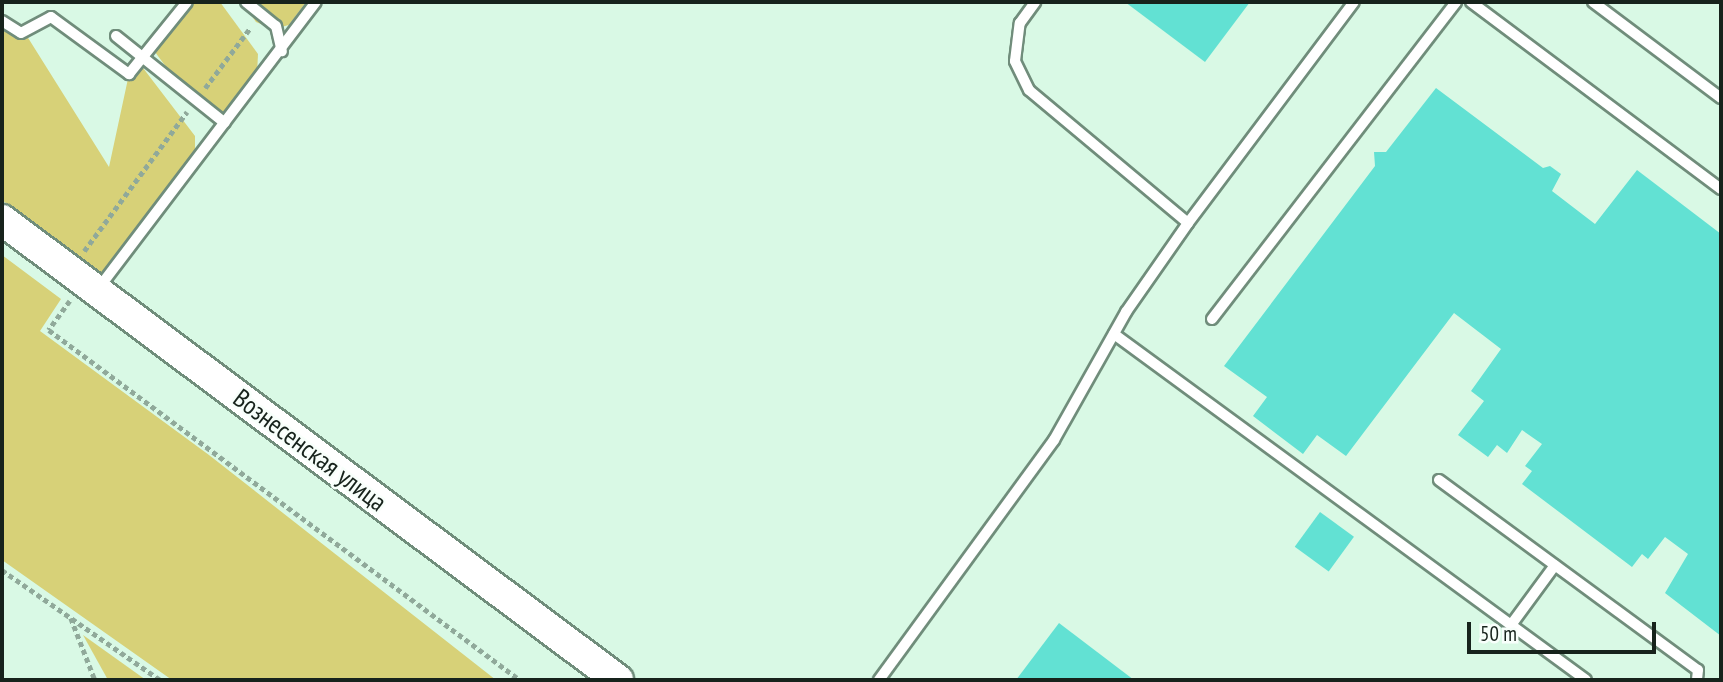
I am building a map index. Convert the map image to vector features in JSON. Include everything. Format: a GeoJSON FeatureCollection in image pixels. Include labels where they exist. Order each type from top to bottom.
{"type":"FeatureCollection","features":[{"type":"Feature","properties":{"kind":"main road","name":"Вознесенская улица"},"geometry":{"type":"LineString","coordinates":[[2,220],[618,680]]}},
{"type":"Feature","properties":{"kind":"lane"},"geometry":{"type":"LineString","coordinates":[[2,21],[21,33],[51,18],[125,73],[132,73],[187,2]]}},
{"type":"Feature","properties":{"kind":"lane"},"geometry":{"type":"LineString","coordinates":[[246,2],[276,26],[282,51]]}},
{"type":"Feature","properties":{"kind":"lane"},"geometry":{"type":"LineString","coordinates":[[97,291],[282,51],[316,2]]}},
{"type":"Feature","properties":{"kind":"lane"},"geometry":{"type":"LineString","coordinates":[[1035,2],[1020,23],[1015,61],[1029,90],[1188,223]]}},
{"type":"Feature","properties":{"kind":"lane"},"geometry":{"type":"LineString","coordinates":[[879,680],[1054,440],[1114,334],[1188,223],[1354,2]]}},
{"type":"Feature","properties":{"kind":"lane"},"geometry":{"type":"LineString","coordinates":[[1212,319],[1456,2]]}},
{"type":"Feature","properties":{"kind":"lane"},"geometry":{"type":"LineString","coordinates":[[1471,2],[1721,189]]}},
{"type":"Feature","properties":{"kind":"lane"},"geometry":{"type":"LineString","coordinates":[[1593,2],[1721,98]]}},
{"type":"Feature","properties":{"kind":"lane"},"geometry":{"type":"LineString","coordinates":[[116,36],[225,123]]}},
{"type":"Feature","properties":{"kind":"lane"},"geometry":{"type":"LineString","coordinates":[[1114,334],[1586,680]]}},
{"type":"Feature","properties":{"kind":"lane"},"geometry":{"type":"LineString","coordinates":[[1439,480],[1698,670],[1697,680]]}},
{"type":"Feature","properties":{"kind":"lane"},"geometry":{"type":"LineString","coordinates":[[1511,625],[1555,565]]}},
{"type":"Feature","properties":{"kind":"path"},"geometry":{"type":"LineString","coordinates":[[261,15],[56,288],[71,299],[49,330],[520,680]]}},
{"type":"Feature","properties":{"kind":"path"},"geometry":{"type":"LineString","coordinates":[[2,570],[160,680]]}},
{"type":"Feature","properties":{"kind":"path"},"geometry":{"type":"LineString","coordinates":[[71,618],[95,680]]}},
{"type":"Feature","properties":{"kind":"shaded area"},"geometry":{"type":"Polygon","coordinates":[[[187,2],[220,2],[258,54],[257,74],[230,109],[220,113],[199,111],[152,48],[187,2]]]}},
{"type":"Feature","properties":{"kind":"shaded area"},"geometry":{"type":"Polygon","coordinates":[[[242,2],[306,2],[289,25],[273,29],[256,22],[242,2]]]}},
{"type":"Feature","properties":{"kind":"shaded area"},"geometry":{"type":"Polygon","coordinates":[[[2,16],[25,33],[109,167],[129,74],[140,64],[195,136],[195,161],[115,264],[103,272],[93,272],[2,200],[2,16]]]}},
{"type":"Feature","properties":{"kind":"shaded area"},"geometry":{"type":"Polygon","coordinates":[[[2,255],[61,299],[40,331],[209,455],[496,680],[172,680],[2,560],[2,255]]]}},
{"type":"Feature","properties":{"kind":"shaded area"},"geometry":{"type":"Polygon","coordinates":[[[83,635],[146,680],[108,680],[83,635]]]}},
{"type":"Feature","properties":{"kind":"building"},"geometry":{"type":"Polygon","coordinates":[[[1125,2],[1250,2],[1205,62],[1125,2]]]}},
{"type":"Feature","properties":{"kind":"building"},"geometry":{"type":"Polygon","coordinates":[[[1436,88],[1543,168],[1550,166],[1561,174],[1552,191],[1595,224],[1637,170],[1721,234],[1721,636],[1665,593],[1688,554],[1665,537],[1648,559],[1642,554],[1632,567],[1522,484],[1532,471],[1525,466],[1542,444],[1522,430],[1507,453],[1497,445],[1488,457],[1458,435],[1484,401],[1471,391],[1501,349],[1454,313],[1346,456],[1317,435],[1303,454],[1253,416],[1267,397],[1224,366],[1375,166],[1374,152],[1386,152],[1436,88]]]}},
{"type":"Feature","properties":{"kind":"building"},"geometry":{"type":"Polygon","coordinates":[[[1320,512],[1354,537],[1329,571],[1295,547],[1320,512]]]}},
{"type":"Feature","properties":{"kind":"building"},"geometry":{"type":"Polygon","coordinates":[[[1059,623],[1134,680],[1016,680],[1059,623]]]}}]}
